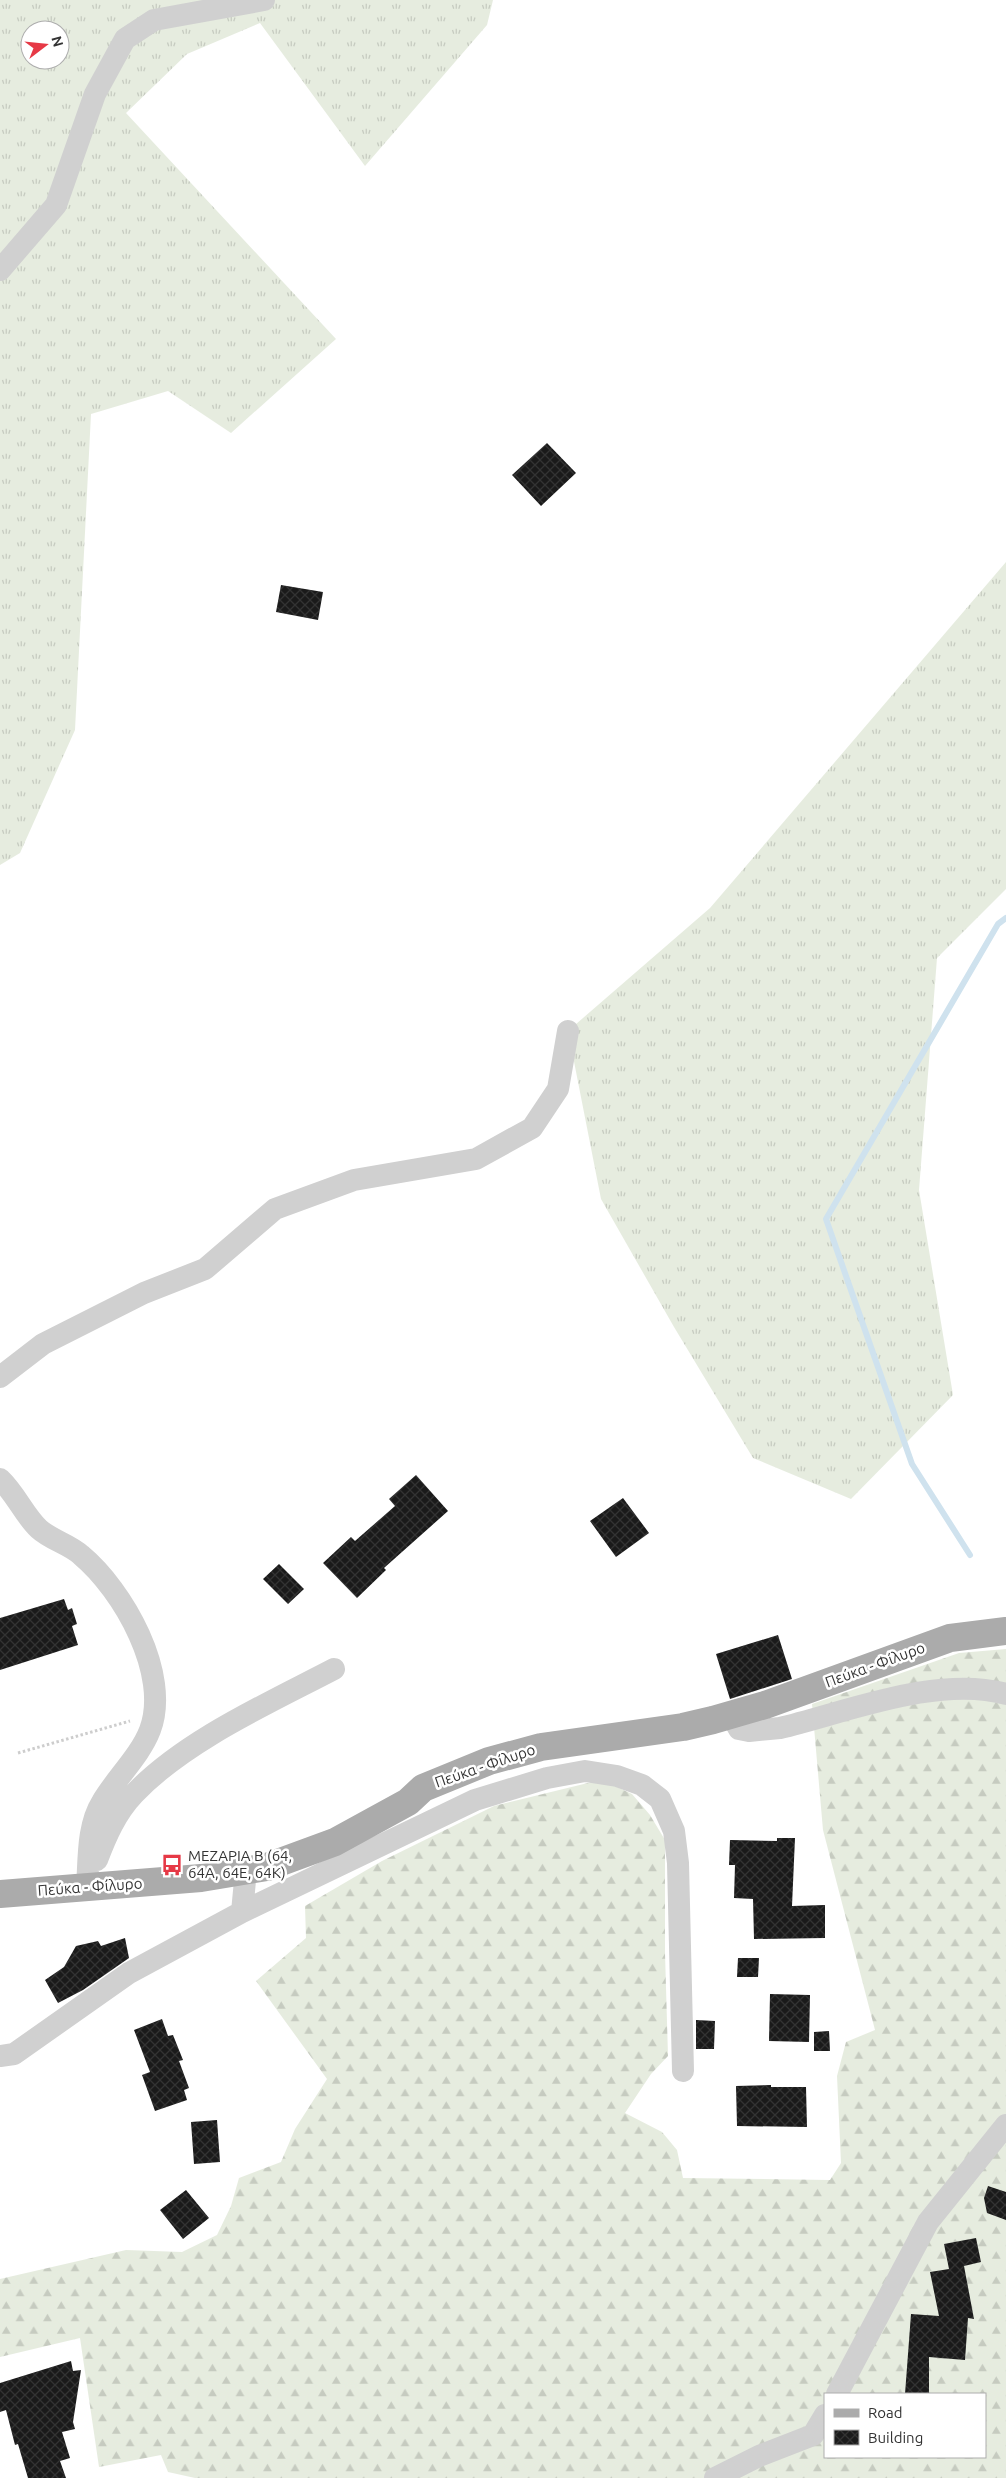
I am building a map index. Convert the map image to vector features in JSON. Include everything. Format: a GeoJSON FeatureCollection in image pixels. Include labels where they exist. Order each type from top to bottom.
{"type":"FeatureCollection","features":[{"type":"Feature","properties":{"kind":"main road","name":"Πεύκα - Φίλυρο"},"geometry":{"type":"LineString","coordinates":[[0,1894],[201,1878],[289,1860],[335,1842],[408,1802],[423,1788],[489,1762],[542,1747],[683,1727],[731,1715],[765,1705],[932,1644],[969,1634],[1006,1631]]}},
{"type":"Feature","properties":{"kind":"street"},"geometry":{"type":"LineString","coordinates":[[0,270],[56,205],[95,94],[125,39],[154,20],[264,0]]}},
{"type":"Feature","properties":{"kind":"street"},"geometry":{"type":"LineString","coordinates":[[0,1377],[43,1344],[144,1293],[205,1269],[275,1208],[354,1180],[476,1159],[532,1128],[558,1089],[568,1031]]}},
{"type":"Feature","properties":{"kind":"street"},"geometry":{"type":"LineString","coordinates":[[0,1479],[15,1496],[35,1525],[46,1534],[81,1555],[120,1602],[134,1624],[148,1662],[153,1686],[154,1714],[143,1743],[100,1804],[90,1838],[87,1887]]}},
{"type":"Feature","properties":{"kind":"street"},"geometry":{"type":"LineString","coordinates":[[87,1887],[108,1833],[125,1806],[152,1777],[231,1724],[334,1669]]}},
{"type":"Feature","properties":{"kind":"street"},"geometry":{"type":"LineString","coordinates":[[731,1715],[739,1729],[755,1731],[787,1726],[939,1689],[962,1688],[1006,1694]]}},
{"type":"Feature","properties":{"kind":"street"},"geometry":{"type":"LineString","coordinates":[[0,2056],[14,2054],[129,1973],[242,1912],[475,1800],[547,1778],[585,1771],[617,1776],[642,1785],[660,1798],[674,1831],[678,1873],[683,2071]]}},
{"type":"Feature","properties":{"kind":"street"},"geometry":{"type":"LineString","coordinates":[[242,1912],[246,1870]]}},
{"type":"Feature","properties":{"kind":"street"},"geometry":{"type":"LineString","coordinates":[[838,2393],[928,2222],[1006,2125]]}},
{"type":"Feature","properties":{"kind":"street"},"geometry":{"type":"LineString","coordinates":[[715,2478],[760,2456],[819,2435],[824,2418]]}},
{"type":"Feature","properties":{"kind":"path"},"geometry":{"type":"LineString","coordinates":[[18,1753],[154,1714]]}},
{"type":"Feature","properties":{"kind":"green space"},"geometry":{"type":"Polygon","coordinates":[[[0,0],[493,0],[487,25],[365,166],[260,23],[187,54],[126,113],[336,339],[231,433],[168,391],[91,414],[75,730],[20,853],[0,865],[0,0]]]}},
{"type":"Feature","properties":{"kind":"green space"},"geometry":{"type":"Polygon","coordinates":[[[1006,562],[1006,889],[937,958],[919,1190],[953,1395],[851,1499],[753,1458],[674,1327],[601,1199],[568,1031],[710,908],[1006,562]]]}},
{"type":"Feature","properties":{"kind":"green space"},"geometry":{"type":"Polygon","coordinates":[[[1006,1649],[1006,2478],[195,2478],[168,2472],[161,2455],[99,2467],[80,2338],[0,2357],[0,2279],[126,2250],[182,2252],[217,2235],[231,2206],[239,2178],[281,2162],[295,2129],[327,2079],[256,1981],[306,1938],[305,1906],[382,1861],[494,1806],[592,1782],[615,1786],[632,1794],[650,1815],[665,1840],[665,1953],[668,2056],[651,2074],[625,2113],[662,2132],[677,2150],[683,2178],[830,2180],[841,2163],[837,2076],[846,2042],[875,2030],[823,1830],[812,1704],[959,1653],[1006,1649]]]}},
{"type":"Feature","properties":{"kind":"building"},"geometry":{"type":"Polygon","coordinates":[[[547,443],[576,473],[541,506],[512,475],[547,443]]]}},
{"type":"Feature","properties":{"kind":"building"},"geometry":{"type":"Polygon","coordinates":[[[281,585],[323,592],[318,620],[276,612],[281,585]]]}},
{"type":"Feature","properties":{"kind":"building"},"geometry":{"type":"Polygon","coordinates":[[[416,1475],[448,1511],[384,1568],[386,1570],[357,1598],[323,1563],[351,1537],[355,1541],[395,1506],[389,1499],[416,1475]]]}},
{"type":"Feature","properties":{"kind":"building"},"geometry":{"type":"Polygon","coordinates":[[[623,1498],[649,1533],[616,1557],[590,1521],[623,1498]]]}},
{"type":"Feature","properties":{"kind":"building"},"geometry":{"type":"Polygon","coordinates":[[[279,1564],[304,1589],[288,1604],[263,1579],[279,1564]]]}},
{"type":"Feature","properties":{"kind":"building"},"geometry":{"type":"Polygon","coordinates":[[[64,1599],[68,1610],[72,1608],[77,1624],[72,1626],[78,1645],[0,1670],[0,1618],[64,1599]]]}},
{"type":"Feature","properties":{"kind":"building"},"geometry":{"type":"Polygon","coordinates":[[[778,1635],[792,1679],[730,1699],[716,1654],[778,1635]]]}},
{"type":"Feature","properties":{"kind":"building"},"geometry":{"type":"Polygon","coordinates":[[[777,1838],[795,1838],[792,1906],[825,1905],[825,1938],[754,1939],[753,1899],[734,1898],[735,1865],[729,1865],[730,1840],[777,1841],[777,1838]]]}},
{"type":"Feature","properties":{"kind":"building"},"geometry":{"type":"Polygon","coordinates":[[[125,1938],[129,1958],[83,1990],[58,2003],[45,1980],[64,1967],[76,1946],[98,1941],[101,1946],[125,1938]]]}},
{"type":"Feature","properties":{"kind":"building"},"geometry":{"type":"Polygon","coordinates":[[[738,1958],[759,1958],[758,1977],[737,1977],[738,1958]]]}},
{"type":"Feature","properties":{"kind":"building"},"geometry":{"type":"Polygon","coordinates":[[[770,1994],[810,1995],[809,2042],[769,2041],[770,1994]]]}},
{"type":"Feature","properties":{"kind":"building"},"geometry":{"type":"Polygon","coordinates":[[[162,2019],[168,2036],[173,2035],[183,2060],[179,2061],[189,2088],[184,2090],[187,2100],[155,2111],[142,2075],[150,2072],[134,2030],[162,2019]]]}},
{"type":"Feature","properties":{"kind":"building"},"geometry":{"type":"Polygon","coordinates":[[[696,2020],[715,2021],[714,2049],[696,2049],[696,2020]]]}},
{"type":"Feature","properties":{"kind":"building"},"geometry":{"type":"Polygon","coordinates":[[[829,2031],[830,2051],[814,2051],[814,2032],[829,2031]]]}},
{"type":"Feature","properties":{"kind":"building"},"geometry":{"type":"Polygon","coordinates":[[[771,2085],[771,2087],[806,2087],[807,2127],[737,2126],[736,2086],[771,2085]]]}},
{"type":"Feature","properties":{"kind":"building"},"geometry":{"type":"Polygon","coordinates":[[[217,2120],[220,2162],[194,2164],[191,2122],[217,2120]]]}},
{"type":"Feature","properties":{"kind":"building"},"geometry":{"type":"Polygon","coordinates":[[[988,2186],[1006,2192],[1006,2220],[987,2213],[984,2198],[988,2186]]]}},
{"type":"Feature","properties":{"kind":"building"},"geometry":{"type":"Polygon","coordinates":[[[186,2190],[209,2218],[183,2239],[160,2210],[186,2190]]]}},
{"type":"Feature","properties":{"kind":"building"},"geometry":{"type":"Polygon","coordinates":[[[976,2238],[981,2262],[964,2266],[974,2319],[968,2318],[965,2360],[929,2357],[929,2393],[905,2393],[911,2314],[939,2316],[930,2272],[949,2269],[944,2244],[976,2238]]]}},
{"type":"Feature","properties":{"kind":"building"},"geometry":{"type":"Polygon","coordinates":[[[71,2361],[73,2371],[81,2370],[73,2422],[75,2429],[62,2432],[70,2458],[60,2461],[66,2478],[28,2478],[18,2444],[15,2445],[6,2410],[0,2412],[0,2383],[71,2361]]]}},
{"type":"Feature","properties":{"kind":"waterway"},"geometry":{"type":"LineString","coordinates":[[970,1555],[912,1464],[826,1219],[998,924],[1006,918]]}},
{"type":"Feature","properties":{"kind":"place","name":"ΜΕΖΑΡΙΑ B (64, 64Α, 64Ε, 64Κ)"},"geometry":{"type":"Point","coordinates":[172,1865]}}]}
